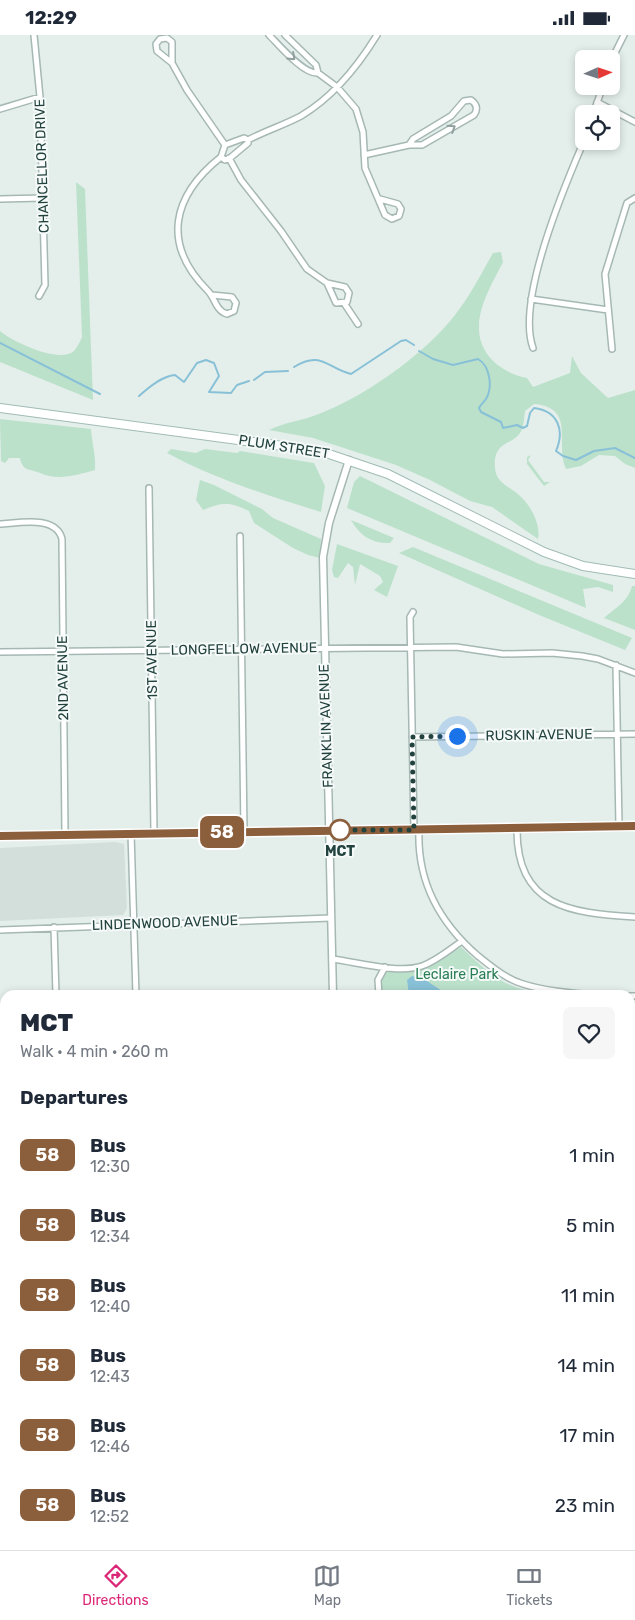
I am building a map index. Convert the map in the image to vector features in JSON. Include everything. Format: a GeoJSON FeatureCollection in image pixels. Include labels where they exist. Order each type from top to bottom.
{"type":"FeatureCollection","features":[{"type":"Feature","properties":{"kind":"main road","name":"PLUM STREET"},"geometry":{"type":"LineString","coordinates":[[0,408],[295,447],[349,460],[405,482],[544,552],[583,566],[635,574]]}},
{"type":"Feature","properties":{"kind":"main road"},"geometry":{"type":"LineString","coordinates":[[0,836],[131,832],[635,826]]}},
{"type":"Feature","properties":{"kind":"street","name":"CHANCELLOR DRIVE"},"geometry":{"type":"LineString","coordinates":[[34,35],[40,97],[45,285],[39,296]]}},
{"type":"Feature","properties":{"kind":"street"},"geometry":{"type":"LineString","coordinates":[[269,35],[305,69],[312,73],[318,73],[337,87],[352,103],[359,116],[363,132],[367,176],[380,199],[386,217],[392,219],[398,217],[401,210],[398,204],[380,199]]}},
{"type":"Feature","properties":{"kind":"street"},"geometry":{"type":"LineString","coordinates":[[285,35],[316,65],[318,73]]}},
{"type":"Feature","properties":{"kind":"street"},"geometry":{"type":"LineString","coordinates":[[221,157],[224,160],[229,159],[246,145],[248,140],[310,110],[337,87],[378,35]]}},
{"type":"Feature","properties":{"kind":"street"},"geometry":{"type":"LineString","coordinates":[[616,50],[624,35]]}},
{"type":"Feature","properties":{"kind":"street"},"geometry":{"type":"LineString","coordinates":[[172,63],[172,42],[167,38],[159,39],[156,50],[172,63],[187,90],[225,145]]}},
{"type":"Feature","properties":{"kind":"street"},"geometry":{"type":"LineString","coordinates":[[600,95],[597,103],[635,122]]}},
{"type":"Feature","properties":{"kind":"street"},"geometry":{"type":"LineString","coordinates":[[0,109],[40,97]]}},
{"type":"Feature","properties":{"kind":"street"},"geometry":{"type":"LineString","coordinates":[[364,155],[409,145],[418,147],[427,143],[472,117],[476,112],[476,104],[471,101],[464,101],[451,116],[413,139],[409,145]]}},
{"type":"Feature","properties":{"kind":"street"},"geometry":{"type":"LineString","coordinates":[[225,145],[244,138],[248,140]]}},
{"type":"Feature","properties":{"kind":"street"},"geometry":{"type":"LineString","coordinates":[[212,295],[232,297],[236,303],[234,311],[227,314],[221,311],[212,295],[187,264],[180,246],[178,227],[180,209],[189,190],[206,170],[221,157],[225,145]]}},
{"type":"Feature","properties":{"kind":"street"},"geometry":{"type":"LineString","coordinates":[[533,348],[529,336],[531,299],[538,267],[581,150]]}},
{"type":"Feature","properties":{"kind":"street"},"geometry":{"type":"LineString","coordinates":[[229,159],[241,180],[281,231],[307,269],[327,283],[347,289],[349,298],[344,303],[338,304],[334,300],[327,283]]}},
{"type":"Feature","properties":{"kind":"street"},"geometry":{"type":"LineString","coordinates":[[0,199],[43,198]]}},
{"type":"Feature","properties":{"kind":"street"},"geometry":{"type":"LineString","coordinates":[[612,349],[605,283],[607,266],[627,203],[635,198]]}},
{"type":"Feature","properties":{"kind":"street"},"geometry":{"type":"LineString","coordinates":[[531,299],[608,310]]}},
{"type":"Feature","properties":{"kind":"street"},"geometry":{"type":"LineString","coordinates":[[344,303],[358,325]]}},
{"type":"Feature","properties":{"kind":"street","name":"FRANKLIN AVENUE"},"geometry":{"type":"LineString","coordinates":[[333,990],[324,647],[324,545],[349,460]]}},
{"type":"Feature","properties":{"kind":"street","name":"1ST AVENUE"},"geometry":{"type":"LineString","coordinates":[[149,488],[154,832]]}},
{"type":"Feature","properties":{"kind":"street","name":"2ND AVENUE"},"geometry":{"type":"LineString","coordinates":[[0,524],[47,523],[59,530],[62,539],[65,834]]}},
{"type":"Feature","properties":{"kind":"street"},"geometry":{"type":"LineString","coordinates":[[240,535],[244,832]]}},
{"type":"Feature","properties":{"kind":"street"},"geometry":{"type":"LineString","coordinates":[[413,612],[410,617],[416,830],[420,866],[429,895],[440,915],[462,941],[484,961],[512,980],[534,987],[555,990]]}},
{"type":"Feature","properties":{"kind":"street","name":"LONGFELLOW AVENUE"},"geometry":{"type":"LineString","coordinates":[[0,652],[324,647],[471,648],[503,654],[559,653],[598,659],[635,673]]}},
{"type":"Feature","properties":{"kind":"street"},"geometry":{"type":"LineString","coordinates":[[616,665],[619,826]]}},
{"type":"Feature","properties":{"kind":"street","name":"RUSKIN AVENUE"},"geometry":{"type":"LineString","coordinates":[[412,737],[635,734]]}},
{"type":"Feature","properties":{"kind":"street"},"geometry":{"type":"LineString","coordinates":[[518,828],[518,846],[522,865],[529,881],[542,896],[568,909],[635,917]]}},
{"type":"Feature","properties":{"kind":"street"},"geometry":{"type":"LineString","coordinates":[[131,832],[136,990]]}},
{"type":"Feature","properties":{"kind":"street","name":"LINDENWOOD AVENUE"},"geometry":{"type":"LineString","coordinates":[[0,930],[331,918]]}},
{"type":"Feature","properties":{"kind":"street"},"geometry":{"type":"LineString","coordinates":[[54,927],[56,990]]}},
{"type":"Feature","properties":{"kind":"street"},"geometry":{"type":"LineString","coordinates":[[332,959],[407,969],[422,966],[462,941]]}},
{"type":"Feature","properties":{"kind":"street"},"geometry":{"type":"LineString","coordinates":[[379,990],[378,980],[384,967]]}},
{"type":"Feature","properties":{"kind":"shaded area"},"geometry":{"type":"Polygon","coordinates":[[[115,842],[124,844],[127,908],[123,915],[0,921],[0,848],[115,842]]]}},
{"type":"Feature","properties":{"kind":"green space"},"geometry":{"type":"Polygon","coordinates":[[[76,182],[85,189],[93,400],[0,362],[0,331],[25,346],[58,355],[74,351],[82,337],[76,182]]]}},
{"type":"Feature","properties":{"kind":"green space"},"geometry":{"type":"Polygon","coordinates":[[[501,252],[503,262],[481,310],[480,336],[487,354],[493,361],[509,372],[527,378],[533,387],[570,373],[572,356],[581,373],[608,398],[635,390],[635,468],[625,464],[615,456],[599,455],[581,466],[566,469],[563,459],[560,419],[555,412],[547,407],[534,404],[525,411],[520,433],[500,448],[495,459],[495,468],[500,481],[519,495],[531,510],[538,528],[538,539],[492,507],[470,501],[396,465],[313,438],[269,430],[334,407],[353,398],[392,373],[427,345],[442,330],[470,293],[493,253],[501,252]]]}},
{"type":"Feature","properties":{"kind":"green space"},"geometry":{"type":"Polygon","coordinates":[[[0,419],[91,429],[95,470],[81,474],[54,477],[27,469],[20,458],[9,458],[5,463],[1,461],[0,419]]]}},
{"type":"Feature","properties":{"kind":"green space"},"geometry":{"type":"Polygon","coordinates":[[[171,449],[196,453],[205,449],[237,453],[240,451],[314,463],[325,486],[321,512],[223,479],[167,453],[171,449]]]}},
{"type":"Feature","properties":{"kind":"green space"},"geometry":{"type":"Polygon","coordinates":[[[531,455],[528,460],[544,482],[550,482],[544,486],[527,464],[527,457],[531,455]]]}},
{"type":"Feature","properties":{"kind":"green space"},"geometry":{"type":"Polygon","coordinates":[[[360,476],[539,564],[613,585],[613,592],[598,587],[583,589],[586,608],[347,508],[354,482],[360,476]]]}},
{"type":"Feature","properties":{"kind":"green space"},"geometry":{"type":"Polygon","coordinates":[[[200,480],[262,509],[273,518],[321,539],[320,558],[293,548],[254,523],[249,511],[242,508],[226,504],[203,510],[196,500],[200,480]]]}},
{"type":"Feature","properties":{"kind":"green space"},"geometry":{"type":"Polygon","coordinates":[[[351,520],[394,538],[390,543],[372,540],[362,534],[351,520]]]}},
{"type":"Feature","properties":{"kind":"green space"},"geometry":{"type":"Polygon","coordinates":[[[337,544],[398,566],[387,597],[374,590],[383,582],[380,576],[360,564],[355,585],[353,567],[348,563],[338,578],[334,577],[332,570],[337,544]]]}},
{"type":"Feature","properties":{"kind":"green space"},"geometry":{"type":"Polygon","coordinates":[[[413,547],[632,638],[625,650],[539,615],[399,553],[413,547]]]}},
{"type":"Feature","properties":{"kind":"green space"},"geometry":{"type":"Polygon","coordinates":[[[632,586],[635,586],[635,630],[604,618],[624,601],[632,586]]]}},
{"type":"Feature","properties":{"kind":"green space","name":"Leclaire Park"},"geometry":{"type":"Polygon","coordinates":[[[461,947],[501,980],[526,990],[380,990],[379,982],[386,971],[418,970],[434,964],[461,947]]]}},
{"type":"Feature","properties":{"kind":"water"},"geometry":{"type":"Polygon","coordinates":[[[412,976],[424,979],[440,990],[408,990],[407,980],[412,976]]]}},
{"type":"Feature","properties":{"kind":"waterway"},"geometry":{"type":"LineString","coordinates":[[294,367],[303,362],[318,360],[351,374],[401,341],[406,340],[414,345]]}},
{"type":"Feature","properties":{"kind":"waterway"},"geometry":{"type":"LineString","coordinates":[[0,343],[100,394]]}},
{"type":"Feature","properties":{"kind":"waterway"},"geometry":{"type":"LineString","coordinates":[[419,351],[433,359],[453,365],[478,359],[482,362],[488,372],[490,383],[486,399],[479,408],[481,412],[501,422],[503,428],[517,425],[523,428],[527,426],[530,413],[534,408],[549,413],[554,417],[560,436],[556,451],[563,456],[576,460],[594,451],[615,448],[635,458]]}},
{"type":"Feature","properties":{"kind":"waterway"},"geometry":{"type":"LineString","coordinates":[[139,396],[165,377],[175,375],[184,382],[197,363],[206,360],[214,363],[219,376],[209,392],[231,393],[237,385],[249,381]]}},
{"type":"Feature","properties":{"kind":"waterway"},"geometry":{"type":"LineString","coordinates":[[254,380],[265,372],[288,371]]}},
{"type":"Feature","properties":{"kind":"bus line","name":"58"},"geometry":{"type":"LineString","coordinates":[[0,836],[131,832],[635,826]]}},
{"type":"Feature","properties":{"kind":"place","name":"MCT"},"geometry":{"type":"Point","coordinates":[340,830]}},
{"type":"Feature","properties":{"kind":"route"},"geometry":{"type":"LineString","coordinates":[[340,830],[334,830],[414,830],[412,737],[457,736]]}}]}
